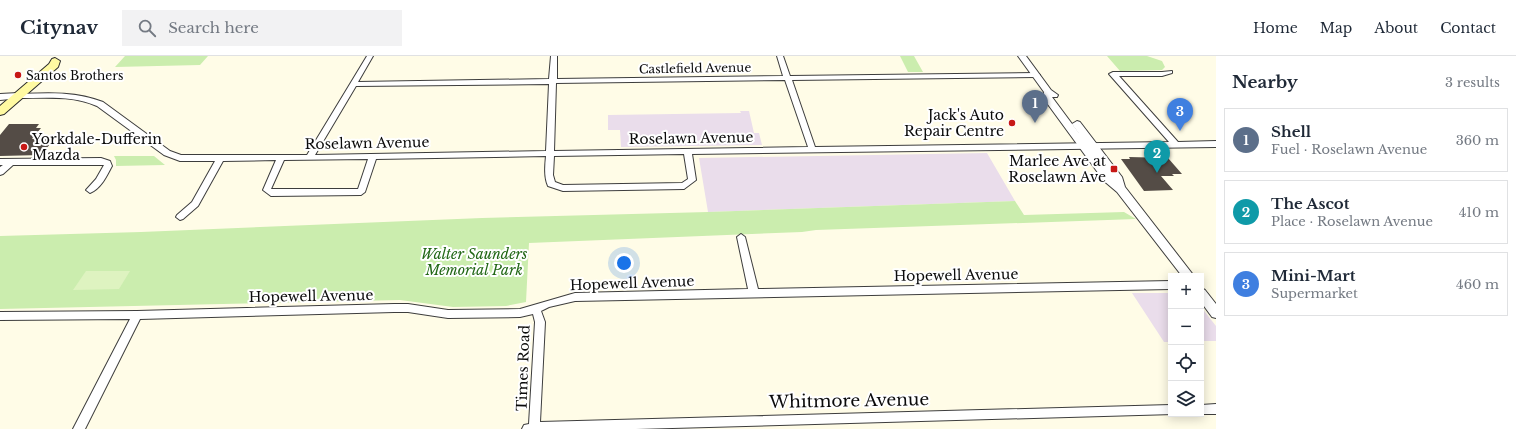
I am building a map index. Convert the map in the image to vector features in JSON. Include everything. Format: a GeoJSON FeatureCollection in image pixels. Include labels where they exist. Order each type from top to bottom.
{"type":"FeatureCollection","features":[{"type":"Feature","properties":{"kind":"main road"},"geometry":{"type":"LineString","coordinates":[[0,112],[54,64],[58,58]]}},
{"type":"Feature","properties":{"kind":"main road"},"geometry":{"type":"LineString","coordinates":[[2,98],[42,65],[58,58]]}},
{"type":"Feature","properties":{"kind":"street"},"geometry":{"type":"LineString","coordinates":[[310,157],[370,56]]}},
{"type":"Feature","properties":{"kind":"street"},"geometry":{"type":"LineString","coordinates":[[554,56],[549,175],[551,184],[563,188],[684,186],[692,180],[688,152]]}},
{"type":"Feature","properties":{"kind":"street"},"geometry":{"type":"LineString","coordinates":[[780,56],[812,149]]}},
{"type":"Feature","properties":{"kind":"street"},"geometry":{"type":"LineString","coordinates":[[1022,56],[1048,92],[1046,97],[1088,145],[1108,179],[1121,189],[1186,273]]}},
{"type":"Feature","properties":{"kind":"street"},"geometry":{"type":"LineString","coordinates":[[1170,72],[1162,74],[1113,74],[1176,145]]}},
{"type":"Feature","properties":{"kind":"street","name":"Castlefield Avenue"},"geometry":{"type":"LineString","coordinates":[[354,84],[1036,75]]}},
{"type":"Feature","properties":{"kind":"street","name":"Roselawn Avenue"},"geometry":{"type":"LineString","coordinates":[[18,96],[73,95],[89,98],[100,104],[167,153],[180,158],[220,159],[1216,144]]}},
{"type":"Feature","properties":{"kind":"street"},"geometry":{"type":"LineString","coordinates":[[2,98],[18,96]]}},
{"type":"Feature","properties":{"kind":"street"},"geometry":{"type":"LineString","coordinates":[[282,157],[267,190],[271,193],[361,192],[373,156]]}},
{"type":"Feature","properties":{"kind":"street"},"geometry":{"type":"LineString","coordinates":[[180,217],[194,204],[220,159]]}},
{"type":"Feature","properties":{"kind":"street"},"geometry":{"type":"LineString","coordinates":[[0,162],[101,161],[107,163],[108,166],[99,181],[90,190]]}},
{"type":"Feature","properties":{"kind":"street"},"geometry":{"type":"LineString","coordinates":[[0,172],[11,162]]}},
{"type":"Feature","properties":{"kind":"street"},"geometry":{"type":"LineString","coordinates":[[741,237],[754,294]]}},
{"type":"Feature","properties":{"kind":"street","name":"Hopewell Avenue"},"geometry":{"type":"LineString","coordinates":[[0,316],[137,315],[394,308],[408,308],[448,314],[474,314],[525,312],[547,304],[575,297],[754,294],[1122,284],[1168,285]]}},
{"type":"Feature","properties":{"kind":"street"},"geometry":{"type":"LineString","coordinates":[[1204,298],[1216,313]]}},
{"type":"Feature","properties":{"kind":"street","name":"Times Road"},"geometry":{"type":"LineString","coordinates":[[532,429],[540,322],[536,309]]}},
{"type":"Feature","properties":{"kind":"street"},"geometry":{"type":"LineString","coordinates":[[79,429],[137,315]]}},
{"type":"Feature","properties":{"kind":"street"},"geometry":{"type":"LineString","coordinates":[[1204,410],[1216,409]]}},
{"type":"Feature","properties":{"kind":"street","name":"Whitmore Avenue"},"geometry":{"type":"LineString","coordinates":[[532,429],[550,426],[1168,410]]}},
{"type":"Feature","properties":{"kind":"shaded area"},"geometry":{"type":"Polygon","coordinates":[[[740,111],[749,111],[754,133],[759,133],[762,145],[621,147],[620,130],[608,130],[608,115],[741,113],[740,111]]]}},
{"type":"Feature","properties":{"kind":"shaded area"},"geometry":{"type":"Polygon","coordinates":[[[987,153],[1015,201],[708,212],[699,158],[987,153]]]}},
{"type":"Feature","properties":{"kind":"shaded area"},"geometry":{"type":"Polygon","coordinates":[[[1132,293],[1168,293],[1168,342],[1164,342],[1132,293]]]}},
{"type":"Feature","properties":{"kind":"shaded area"},"geometry":{"type":"Polygon","coordinates":[[[1204,311],[1216,326],[1216,341],[1204,341],[1204,311]]]}},
{"type":"Feature","properties":{"kind":"green space"},"geometry":{"type":"Polygon","coordinates":[[[125,56],[208,56],[200,65],[115,67],[125,56]]]}},
{"type":"Feature","properties":{"kind":"green space"},"geometry":{"type":"Polygon","coordinates":[[[900,56],[914,56],[923,72],[908,72],[900,56]]]}},
{"type":"Feature","properties":{"kind":"green space"},"geometry":{"type":"Polygon","coordinates":[[[1107,56],[1147,56],[1162,61],[1165,67],[1162,70],[1120,71],[1107,56]]]}},
{"type":"Feature","properties":{"kind":"green space"},"geometry":{"type":"Polygon","coordinates":[[[114,156],[154,156],[165,165],[116,166],[114,156]]]}},
{"type":"Feature","properties":{"kind":"green space","name":"Walter Saunders Memorial Park"},"geometry":{"type":"Polygon","coordinates":[[[1015,201],[1024,215],[1124,212],[1136,219],[816,230],[802,232],[529,243],[526,302],[506,306],[453,307],[400,300],[0,309],[0,236],[141,232],[482,218],[708,212],[1015,201]]]}},
{"type":"Feature","properties":{"kind":"green space"},"geometry":{"type":"Polygon","coordinates":[[[86,271],[130,271],[119,289],[73,290],[86,271]]]}},
{"type":"Feature","properties":{"kind":"building","name":"Yorkdale-Dufferin Mazda"},"geometry":{"type":"Polygon","coordinates":[[[9,124],[39,124],[36,128],[41,128],[32,139],[55,138],[41,155],[0,156],[0,135],[9,124]]]}},
{"type":"Feature","properties":{"kind":"building"},"geometry":{"type":"Polygon","coordinates":[[[1129,157],[1168,158],[1182,174],[1172,174],[1174,176],[1161,176],[1173,190],[1144,191],[1121,159],[1130,159],[1129,157]]]}},
{"type":"Feature","properties":{"kind":"place","name":"Santos Brothers"},"geometry":{"type":"Point","coordinates":[18,75]}},
{"type":"Feature","properties":{"kind":"place","name":"Jack's Auto Repair Centre"},"geometry":{"type":"Point","coordinates":[1012,123]}},
{"type":"Feature","properties":{"kind":"place","name":"Shell"},"geometry":{"type":"Point","coordinates":[1035,123]}},
{"type":"Feature","properties":{"kind":"place","name":"Mini-Mart"},"geometry":{"type":"Point","coordinates":[1180,131]}},
{"type":"Feature","properties":{"kind":"place","name":"Yorkdale-Dufferin Mazda"},"geometry":{"type":"Point","coordinates":[24,147]}},
{"type":"Feature","properties":{"kind":"place","name":"Marlee Ave at Roselawn Ave"},"geometry":{"type":"Point","coordinates":[1114,169]}},
{"type":"Feature","properties":{"kind":"place","name":"The Ascot"},"geometry":{"type":"Point","coordinates":[1157,173]}}]}
